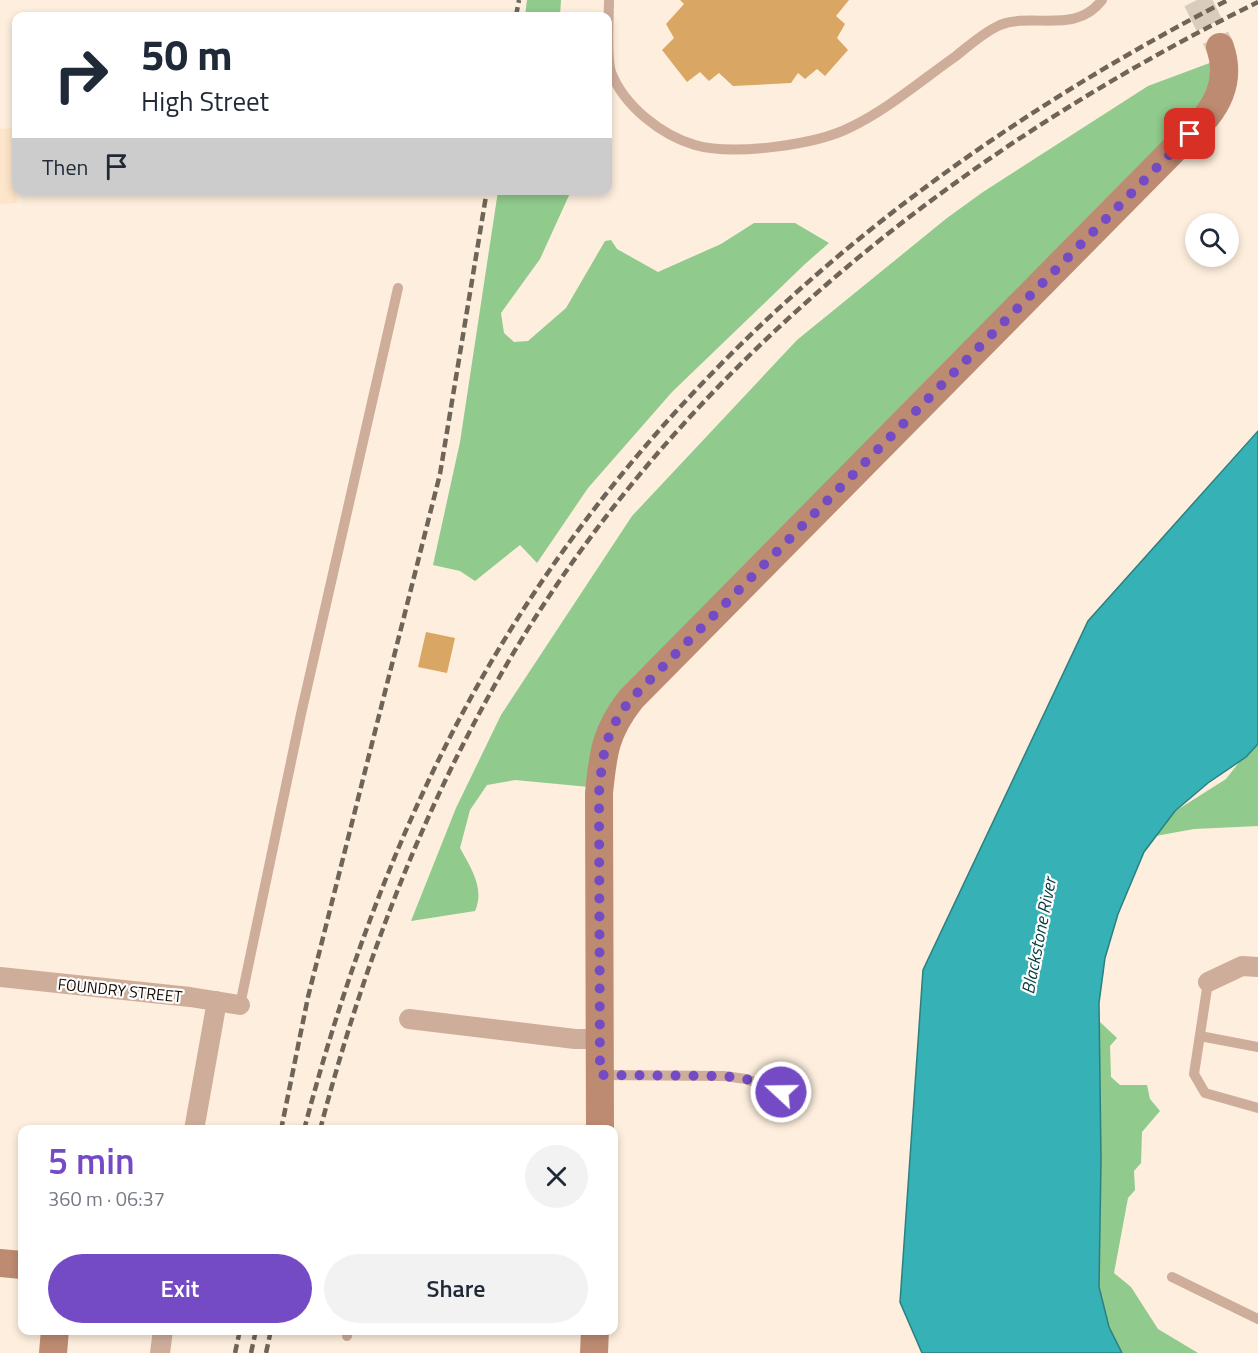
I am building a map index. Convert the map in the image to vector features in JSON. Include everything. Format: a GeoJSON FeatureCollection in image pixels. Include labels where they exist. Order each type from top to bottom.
{"type":"FeatureCollection","features":[{"type":"Feature","properties":{"kind":"street"},"geometry":{"type":"LineString","coordinates":[[600,1125],[599,793],[604,753],[613,724],[631,699],[1206,117],[1220,97],[1224,79],[1224,63],[1220,47]]}},
{"type":"Feature","properties":{"kind":"street"},"geometry":{"type":"LineString","coordinates":[[1208,982],[1242,966],[1258,967]]}},
{"type":"Feature","properties":{"kind":"street","name":"FOUNDRY STREET"},"geometry":{"type":"LineString","coordinates":[[0,977],[240,1005]]}},
{"type":"Feature","properties":{"kind":"street"},"geometry":{"type":"LineString","coordinates":[[195,1125],[217,1001]]}},
{"type":"Feature","properties":{"kind":"street"},"geometry":{"type":"LineString","coordinates":[[409,1019],[600,1040]]}},
{"type":"Feature","properties":{"kind":"street"},"geometry":{"type":"LineString","coordinates":[[0,1263],[18,1265]]}},
{"type":"Feature","properties":{"kind":"street"},"geometry":{"type":"LineString","coordinates":[[53,1353],[55,1335]]}},
{"type":"Feature","properties":{"kind":"street"},"geometry":{"type":"LineString","coordinates":[[160,1353],[162,1335]]}},
{"type":"Feature","properties":{"kind":"street"},"geometry":{"type":"LineString","coordinates":[[594,1353],[595,1335]]}},
{"type":"Feature","properties":{"kind":"lane"},"geometry":{"type":"LineString","coordinates":[[612,73],[628,99],[657,126],[693,144],[707,147],[743,148],[777,146],[837,133],[870,116],[1002,24],[1072,19],[1091,12],[1102,0]]}},
{"type":"Feature","properties":{"kind":"lane"},"geometry":{"type":"LineString","coordinates":[[240,1005],[301,714],[398,288]]}},
{"type":"Feature","properties":{"kind":"lane"},"geometry":{"type":"LineString","coordinates":[[1208,982],[1194,1074],[1205,1092],[1258,1108]]}},
{"type":"Feature","properties":{"kind":"lane"},"geometry":{"type":"LineString","coordinates":[[1200,1036],[1258,1047]]}},
{"type":"Feature","properties":{"kind":"lane"},"geometry":{"type":"LineString","coordinates":[[600,1075],[724,1076],[746,1079],[781,1092]]}},
{"type":"Feature","properties":{"kind":"lane"},"geometry":{"type":"LineString","coordinates":[[1172,1277],[1258,1319]]}},
{"type":"Feature","properties":{"kind":"shaded area"},"geometry":{"type":"Polygon","coordinates":[[[12,128],[12,195],[17,195],[17,203],[0,204],[0,129],[12,128]]]}},
{"type":"Feature","properties":{"kind":"green space"},"geometry":{"type":"Polygon","coordinates":[[[527,0],[561,0],[560,12],[526,12],[527,0]]]}},
{"type":"Feature","properties":{"kind":"green space"},"geometry":{"type":"Polygon","coordinates":[[[1215,61],[1218,76],[1187,148],[634,712],[600,788],[515,780],[487,785],[470,810],[460,848],[478,887],[478,903],[475,911],[411,921],[456,808],[501,715],[632,516],[797,340],[947,218],[983,192],[1148,86],[1215,61]]]}},
{"type":"Feature","properties":{"kind":"green space"},"geometry":{"type":"Polygon","coordinates":[[[497,195],[569,195],[540,259],[501,313],[504,333],[514,342],[528,341],[566,308],[605,241],[611,240],[617,249],[658,272],[721,244],[754,223],[795,223],[829,243],[672,392],[588,488],[537,563],[520,545],[475,581],[460,571],[433,565],[460,442],[497,195]]]}},
{"type":"Feature","properties":{"kind":"green space"},"geometry":{"type":"Polygon","coordinates":[[[1258,738],[1258,826],[1194,829],[1128,841],[1226,779],[1258,738]]]}},
{"type":"Feature","properties":{"kind":"green space"},"geometry":{"type":"Polygon","coordinates":[[[1091,952],[1104,973],[1095,989],[1100,1022],[1117,1038],[1110,1046],[1111,1077],[1120,1085],[1147,1085],[1150,1099],[1160,1111],[1142,1132],[1141,1163],[1134,1171],[1135,1190],[1128,1198],[1114,1273],[1131,1287],[1158,1329],[1198,1353],[1085,1353],[1091,952]]]}},
{"type":"Feature","properties":{"kind":"water","name":"Blackstone River"},"geometry":{"type":"Polygon","coordinates":[[[1258,431],[1258,744],[1246,757],[1208,783],[1175,811],[1144,852],[1118,914],[1105,958],[1099,1003],[1101,1160],[1099,1287],[1109,1327],[1122,1353],[922,1353],[900,1302],[923,970],[1088,621],[1258,431]]]}},
{"type":"Feature","properties":{"kind":"building"},"geometry":{"type":"Polygon","coordinates":[[[680,0],[849,0],[836,16],[845,24],[837,38],[848,50],[825,76],[817,69],[805,79],[798,73],[791,83],[733,86],[719,73],[709,81],[700,72],[687,82],[662,50],[674,38],[666,24],[684,4],[680,0]]]}},
{"type":"Feature","properties":{"kind":"building"},"geometry":{"type":"Polygon","coordinates":[[[426,632],[455,638],[447,673],[418,667],[426,632]]]}},
{"type":"Feature","properties":{"kind":"tunnel"},"geometry":{"type":"LineString","coordinates":[[1197,0],[1220,47]]}},
{"type":"Feature","properties":{"kind":"railway"},"geometry":{"type":"LineString","coordinates":[[517,12],[519,0]]}},
{"type":"Feature","properties":{"kind":"railway"},"geometry":{"type":"LineString","coordinates":[[305,1125],[355,961],[397,851],[421,797],[474,692],[543,580],[620,476],[706,379],[799,290],[898,208],[1003,132],[1114,63],[1228,0]]}},
{"type":"Feature","properties":{"kind":"railway"},"geometry":{"type":"LineString","coordinates":[[321,1125],[376,947],[399,887],[451,770],[511,657],[580,551],[658,453],[744,361],[837,276],[935,198],[1039,126],[1147,61],[1258,2]]}},
{"type":"Feature","properties":{"kind":"railway"},"geometry":{"type":"LineString","coordinates":[[282,1125],[308,997],[440,474],[486,195]]}},
{"type":"Feature","properties":{"kind":"railway"},"geometry":{"type":"LineString","coordinates":[[235,1353],[239,1335]]}},
{"type":"Feature","properties":{"kind":"railway"},"geometry":{"type":"LineString","coordinates":[[251,1353],[255,1335]]}},
{"type":"Feature","properties":{"kind":"railway"},"geometry":{"type":"LineString","coordinates":[[266,1353],[270,1335]]}},
{"type":"Feature","properties":{"kind":"route"},"geometry":{"type":"LineString","coordinates":[[781,1092],[746,1079],[724,1076],[600,1075],[599,793],[607,737],[613,724],[631,699],[1190,134]]}}]}
